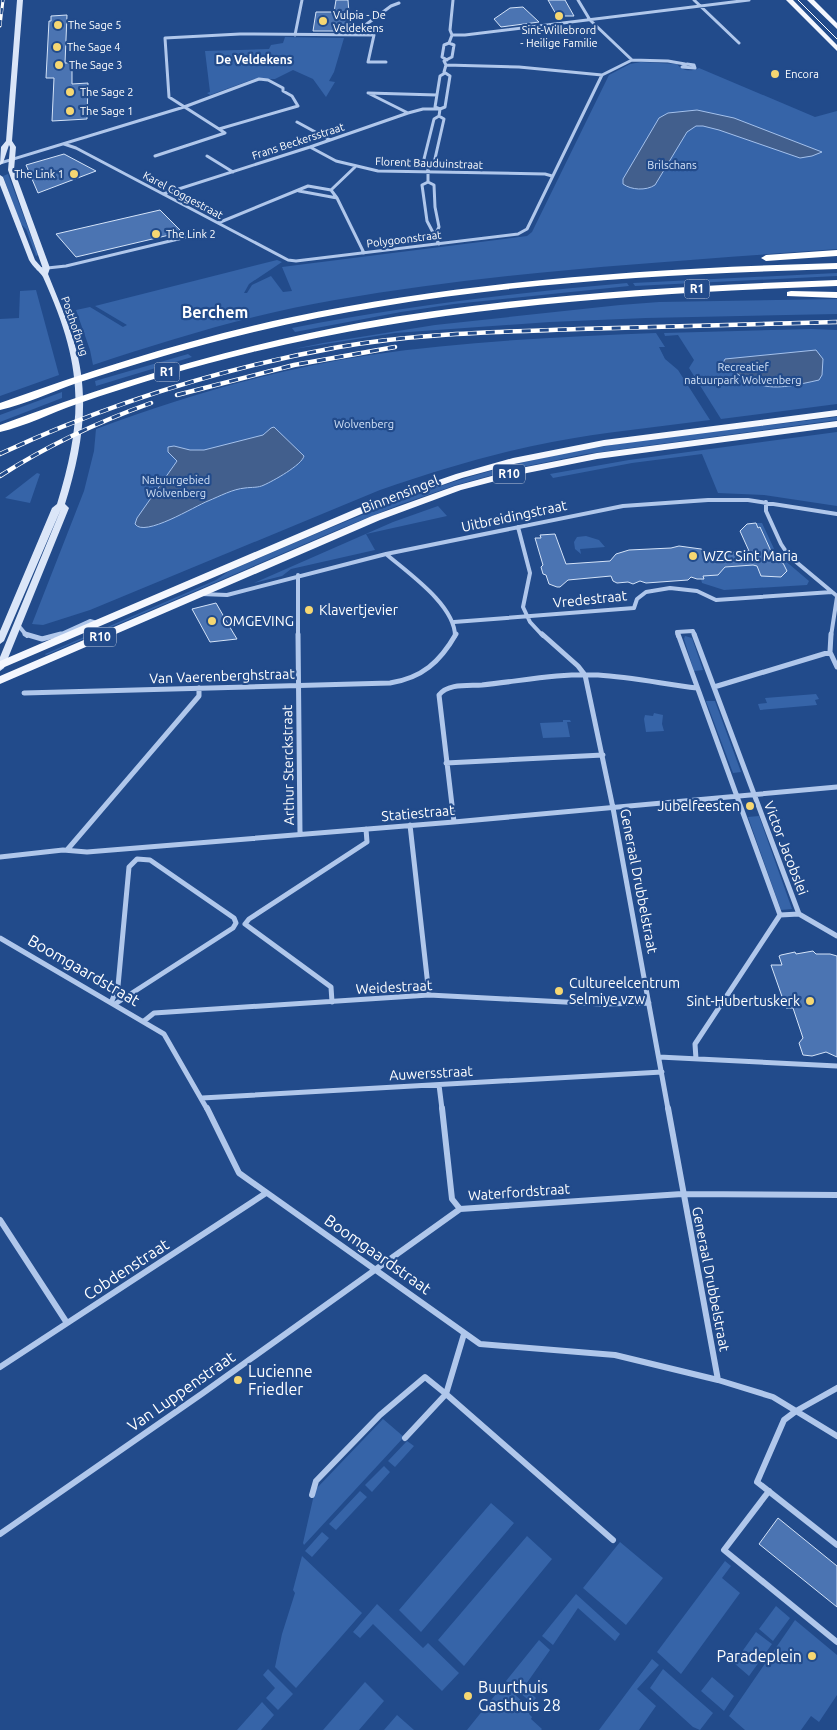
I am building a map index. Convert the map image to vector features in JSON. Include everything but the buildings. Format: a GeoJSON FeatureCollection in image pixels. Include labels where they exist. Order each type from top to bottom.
{"type":"FeatureCollection","features":[{"type":"Feature","properties":{"kind":"highway"},"geometry":{"type":"LineString","coordinates":[[628,276],[660,266],[837,253]]}},
{"type":"Feature","properties":{"kind":"highway","name":"R1"},"geometry":{"type":"LineString","coordinates":[[0,407],[105,370],[193,344],[291,320],[389,302],[459,292],[628,276],[837,266]]}},
{"type":"Feature","properties":{"kind":"highway","name":"R1"},"geometry":{"type":"LineString","coordinates":[[0,429],[125,385],[256,348],[394,320],[557,300],[680,289],[837,283]]}},
{"type":"Feature","properties":{"kind":"highway"},"geometry":{"type":"LineString","coordinates":[[557,300],[644,300],[773,294],[837,295]]}},
{"type":"Feature","properties":{"kind":"main road"},"geometry":{"type":"LineString","coordinates":[[789,0],[837,49]]}},
{"type":"Feature","properties":{"kind":"main road"},"geometry":{"type":"LineString","coordinates":[[810,0],[834,21],[837,28]]}},
{"type":"Feature","properties":{"kind":"main road","name":"Binnensingel"},"geometry":{"type":"LineString","coordinates":[[1,666],[376,504],[459,476],[513,461],[580,447],[837,413]]}},
{"type":"Feature","properties":{"kind":"main road","name":"Binnensingel"},"geometry":{"type":"LineString","coordinates":[[0,680],[398,509],[458,488],[521,471],[615,453],[837,424]]}},
{"type":"Feature","properties":{"kind":"street"},"geometry":{"type":"LineString","coordinates":[[21,0],[9,141],[4,147],[0,164],[136,123]]}},
{"type":"Feature","properties":{"kind":"street"},"geometry":{"type":"LineString","coordinates":[[295,35],[302,0]]}},
{"type":"Feature","properties":{"kind":"street"},"geometry":{"type":"LineString","coordinates":[[449,43],[452,34],[450,30],[453,0]]}},
{"type":"Feature","properties":{"kind":"street"},"geometry":{"type":"LineString","coordinates":[[578,0],[590,20],[632,60]]}},
{"type":"Feature","properties":{"kind":"street"},"geometry":{"type":"LineString","coordinates":[[694,0],[740,43]]}},
{"type":"Feature","properties":{"kind":"street"},"geometry":{"type":"LineString","coordinates":[[452,34],[465,35],[749,0]]}},
{"type":"Feature","properties":{"kind":"street"},"geometry":{"type":"LineString","coordinates":[[356,35],[356,32],[391,6],[399,3]]}},
{"type":"Feature","properties":{"kind":"street"},"geometry":{"type":"LineString","coordinates":[[155,156],[224,133],[169,97],[165,38],[240,34],[374,35],[368,62],[386,62]]}},
{"type":"Feature","properties":{"kind":"street"},"geometry":{"type":"LineString","coordinates":[[445,73],[446,66],[444,61],[447,60],[452,57],[454,45],[449,43],[444,44],[442,57],[447,60]]}},
{"type":"Feature","properties":{"kind":"street"},"geometry":{"type":"LineString","coordinates":[[446,66],[518,67],[602,74],[632,60],[685,64]]}},
{"type":"Feature","properties":{"kind":"street"},"geometry":{"type":"LineString","coordinates":[[440,109],[435,107],[440,76],[445,73]]}},
{"type":"Feature","properties":{"kind":"street"},"geometry":{"type":"LineString","coordinates":[[440,109],[445,107],[450,76],[445,73]]}},
{"type":"Feature","properties":{"kind":"street"},"geometry":{"type":"LineString","coordinates":[[552,176],[602,74]]}},
{"type":"Feature","properties":{"kind":"street"},"geometry":{"type":"LineString","coordinates":[[12,161],[64,144],[181,111],[184,107],[263,79],[283,88],[283,91],[292,96],[298,106],[219,129]]}},
{"type":"Feature","properties":{"kind":"street"},"geometry":{"type":"LineString","coordinates":[[408,113],[368,93],[437,95]]}},
{"type":"Feature","properties":{"kind":"street","name":"Frans Beckersstraat"},"geometry":{"type":"LineString","coordinates":[[163,194],[310,147],[408,113],[423,109],[440,109]]}},
{"type":"Feature","properties":{"kind":"street"},"geometry":{"type":"LineString","coordinates":[[428,166],[423,163],[426,148],[434,119],[439,116],[440,109]]}},
{"type":"Feature","properties":{"kind":"street"},"geometry":{"type":"LineString","coordinates":[[428,166],[434,163],[444,119],[439,116]]}},
{"type":"Feature","properties":{"kind":"street"},"geometry":{"type":"LineString","coordinates":[[298,122],[330,140]]}},
{"type":"Feature","properties":{"kind":"street","name":"Posthofbrug"},"geometry":{"type":"LineString","coordinates":[[0,641],[56,508],[61,504],[76,458],[80,400],[77,366],[12,172],[12,147],[9,141]]}},
{"type":"Feature","properties":{"kind":"street","name":"Karel Coggestraat"},"geometry":{"type":"LineString","coordinates":[[64,144],[288,260]]}},
{"type":"Feature","properties":{"kind":"street","name":"Florent Bauduinstraat"},"geometry":{"type":"LineString","coordinates":[[310,147],[336,161],[355,167],[385,172],[545,174],[552,176]]}},
{"type":"Feature","properties":{"kind":"street"},"geometry":{"type":"LineString","coordinates":[[206,156],[233,172]]}},
{"type":"Feature","properties":{"kind":"street"},"geometry":{"type":"LineString","coordinates":[[428,166],[428,182]]}},
{"type":"Feature","properties":{"kind":"street"},"geometry":{"type":"LineString","coordinates":[[330,190],[355,167]]}},
{"type":"Feature","properties":{"kind":"street","name":"Polygoonstraat"},"geometry":{"type":"LineString","coordinates":[[288,260],[296,261],[522,233],[526,229],[552,176]]}},
{"type":"Feature","properties":{"kind":"street"},"geometry":{"type":"LineString","coordinates":[[0,178],[18,227],[21,230],[32,260],[38,269],[46,271],[192,236]]}},
{"type":"Feature","properties":{"kind":"street"},"geometry":{"type":"LineString","coordinates":[[428,182],[422,185],[422,195],[428,228],[435,235],[439,244]]}},
{"type":"Feature","properties":{"kind":"street"},"geometry":{"type":"LineString","coordinates":[[428,182],[434,186],[439,228],[435,235]]}},
{"type":"Feature","properties":{"kind":"street"},"geometry":{"type":"LineString","coordinates":[[218,223],[308,186],[330,190],[337,198],[364,253]]}},
{"type":"Feature","properties":{"kind":"street"},"geometry":{"type":"LineString","coordinates":[[298,190],[337,198]]}},
{"type":"Feature","properties":{"kind":"street","name":"Uitbreidingstraat"},"geometry":{"type":"LineString","coordinates":[[201,594],[227,595],[298,575],[386,554],[623,506],[708,500],[766,502],[837,514]]}},
{"type":"Feature","properties":{"kind":"street"},"geometry":{"type":"LineString","coordinates":[[766,502],[766,511],[785,550],[837,597],[830,640],[830,652],[837,667]]}},
{"type":"Feature","properties":{"kind":"street","name":"Posthofbrug"},"geometry":{"type":"LineString","coordinates":[[1,666],[61,519],[65,508],[61,504]]}},
{"type":"Feature","properties":{"kind":"street"},"geometry":{"type":"LineString","coordinates":[[518,526],[530,573],[530,581],[522,605],[526,617]]}},
{"type":"Feature","properties":{"kind":"street"},"geometry":{"type":"LineString","coordinates":[[386,554],[443,606],[454,622]]}},
{"type":"Feature","properties":{"kind":"street","name":"Arthur Sterckstraat"},"geometry":{"type":"LineString","coordinates":[[298,575],[300,834]]}},
{"type":"Feature","properties":{"kind":"street","name":"Vredestraat"},"geometry":{"type":"LineString","coordinates":[[454,622],[634,608],[639,597],[648,592],[668,588],[696,589],[706,592],[716,600],[832,592]]}},
{"type":"Feature","properties":{"kind":"street","name":"Generaal Drubbelstraat"},"geometry":{"type":"LineString","coordinates":[[526,617],[578,666],[585,676],[613,808],[662,1072],[682,1194],[718,1380]]}},
{"type":"Feature","properties":{"kind":"street"},"geometry":{"type":"LineString","coordinates":[[18,624],[25,635],[44,639],[90,621],[97,623]]}},
{"type":"Feature","properties":{"kind":"street","name":"Van Vaerenberghstraat"},"geometry":{"type":"LineString","coordinates":[[24,693],[390,683],[419,676],[427,671],[456,636],[454,622]]}},
{"type":"Feature","properties":{"kind":"street","name":"Victor Jacobslei"},"geometry":{"type":"LineString","coordinates":[[693,631],[714,687],[799,914],[780,916],[677,632],[693,631]]}},
{"type":"Feature","properties":{"kind":"street"},"geometry":{"type":"LineString","coordinates":[[714,687],[830,652],[837,653]]}},
{"type":"Feature","properties":{"kind":"street"},"geometry":{"type":"LineString","coordinates":[[454,822],[439,695],[441,692],[451,687],[484,685],[527,678],[597,675],[697,688]]}},
{"type":"Feature","properties":{"kind":"street"},"geometry":{"type":"LineString","coordinates":[[67,850],[199,696],[199,688]]}},
{"type":"Feature","properties":{"kind":"street"},"geometry":{"type":"LineString","coordinates":[[446,763],[602,755]]}},
{"type":"Feature","properties":{"kind":"street","name":"Statiestraat"},"geometry":{"type":"LineString","coordinates":[[0,857],[67,850],[87,852],[410,826],[837,787]]}},
{"type":"Feature","properties":{"kind":"street"},"geometry":{"type":"LineString","coordinates":[[410,826],[429,995]]}},
{"type":"Feature","properties":{"kind":"street"},"geometry":{"type":"LineString","coordinates":[[332,1002],[332,987],[245,924],[249,919],[367,842],[366,829]]}},
{"type":"Feature","properties":{"kind":"street"},"geometry":{"type":"LineString","coordinates":[[137,859],[154,861],[234,918],[236,923],[233,928],[113,1003],[118,986],[129,867],[137,859]]}},
{"type":"Feature","properties":{"kind":"street"},"geometry":{"type":"LineString","coordinates":[[799,914],[837,936]]}},
{"type":"Feature","properties":{"kind":"street"},"geometry":{"type":"LineString","coordinates":[[696,1059],[695,1044],[780,916]]}},
{"type":"Feature","properties":{"kind":"street","name":"Boomgaardstraat"},"geometry":{"type":"LineString","coordinates":[[0,938],[164,1034],[202,1098],[239,1172],[480,1344],[615,1355],[718,1380],[773,1397],[837,1436]]}},
{"type":"Feature","properties":{"kind":"street","name":"Weidestraat"},"geometry":{"type":"LineString","coordinates":[[144,1021],[154,1013],[429,995],[602,1004],[649,1003]]}},
{"type":"Feature","properties":{"kind":"street"},"geometry":{"type":"LineString","coordinates":[[659,1058],[837,1066]]}},
{"type":"Feature","properties":{"kind":"street","name":"Auwersstraat"},"geometry":{"type":"LineString","coordinates":[[202,1098],[662,1072]]}},
{"type":"Feature","properties":{"kind":"street"},"geometry":{"type":"LineString","coordinates":[[439,1085],[452,1199],[460,1209]]}},
{"type":"Feature","properties":{"kind":"street","name":"Cobdenstraat"},"geometry":{"type":"LineString","coordinates":[[0,1367],[266,1193]]}},
{"type":"Feature","properties":{"kind":"street","name":"Waterfordstraat"},"geometry":{"type":"LineString","coordinates":[[376,1269],[460,1209],[682,1194],[837,1195]]}},
{"type":"Feature","properties":{"kind":"street"},"geometry":{"type":"LineString","coordinates":[[0,1220],[67,1323]]}},
{"type":"Feature","properties":{"kind":"street","name":"Van Luppenstraat"},"geometry":{"type":"LineString","coordinates":[[0,1534],[376,1269]]}},
{"type":"Feature","properties":{"kind":"street"},"geometry":{"type":"LineString","coordinates":[[406,1438],[446,1394],[464,1334]]}},
{"type":"Feature","properties":{"kind":"street"},"geometry":{"type":"LineString","coordinates":[[312,1495],[316,1481],[322,1474],[380,1414],[425,1377],[613,1540]]}},
{"type":"Feature","properties":{"kind":"street"},"geometry":{"type":"LineString","coordinates":[[837,1388],[796,1411],[784,1420],[757,1482],[837,1545]]}},
{"type":"Feature","properties":{"kind":"street"},"geometry":{"type":"LineString","coordinates":[[769,1491],[724,1550],[837,1642]]}},
{"type":"Feature","properties":{"kind":"green space"},"geometry":{"type":"Polygon","coordinates":[[[285,37],[344,38],[334,72],[329,81],[335,82],[326,97],[313,79],[293,70],[275,79],[254,79],[210,95],[207,93],[210,92],[205,51],[269,49],[271,45],[283,43],[285,37]]]}},
{"type":"Feature","properties":{"kind":"green space","name":"Brilschans"},"geometry":{"type":"Polygon","coordinates":[[[641,62],[677,64],[687,70],[699,68],[815,117],[837,111],[837,249],[585,268],[397,290],[273,312],[182,337],[93,365],[90,350],[76,310],[90,307],[123,327],[127,325],[95,306],[277,260],[282,262],[249,284],[244,293],[247,293],[252,285],[271,276],[283,292],[292,291],[282,267],[527,236],[532,232],[609,75],[630,64],[641,62]]]}},
{"type":"Feature","properties":{"kind":"green space"},"geometry":{"type":"Polygon","coordinates":[[[8,174],[38,255],[36,256],[26,229],[20,223],[3,176],[8,174]]]}},
{"type":"Feature","properties":{"kind":"green space"},"geometry":{"type":"Polygon","coordinates":[[[837,273],[837,276],[635,286],[633,283],[837,273]]]}},
{"type":"Feature","properties":{"kind":"green space"},"geometry":{"type":"Polygon","coordinates":[[[627,283],[629,286],[454,304],[295,332],[292,328],[375,313],[459,301],[627,283]]]}},
{"type":"Feature","properties":{"kind":"green space"},"geometry":{"type":"Polygon","coordinates":[[[36,290],[59,375],[0,396],[0,319],[19,318],[20,291],[36,290]]]}},
{"type":"Feature","properties":{"kind":"green space"},"geometry":{"type":"Polygon","coordinates":[[[837,299],[837,314],[550,322],[395,333],[294,349],[435,325],[620,305],[659,302],[837,299]]]}},
{"type":"Feature","properties":{"kind":"green space","name":"Recreatief natuurpark Wolvenberg"},"geometry":{"type":"Polygon","coordinates":[[[837,330],[837,404],[721,419],[689,368],[694,360],[678,335],[665,336],[664,333],[837,330]]]}},
{"type":"Feature","properties":{"kind":"green space","name":"Natuurgebied Wolvenberg"},"geometry":{"type":"Polygon","coordinates":[[[656,333],[665,347],[659,347],[665,359],[678,370],[710,420],[611,432],[552,442],[508,451],[443,469],[380,490],[90,610],[43,625],[32,624],[84,491],[94,451],[96,429],[163,405],[231,385],[300,368],[370,355],[477,343],[656,333]]]}},
{"type":"Feature","properties":{"kind":"green space"},"geometry":{"type":"Polygon","coordinates":[[[188,354],[192,357],[96,386],[95,381],[188,354]]]}},
{"type":"Feature","properties":{"kind":"green space"},"geometry":{"type":"Polygon","coordinates":[[[62,392],[62,398],[0,422],[0,415],[62,392]]]}},
{"type":"Feature","properties":{"kind":"green space"},"geometry":{"type":"Polygon","coordinates":[[[837,417],[837,420],[586,454],[518,468],[456,485],[399,505],[335,531],[45,654],[216,580],[229,571],[329,528],[431,489],[466,478],[542,458],[626,443],[837,417]]]}},
{"type":"Feature","properties":{"kind":"green space"},"geometry":{"type":"Polygon","coordinates":[[[837,432],[837,506],[764,495],[718,493],[702,454],[632,463],[553,478],[550,474],[629,460],[837,432]]]}},
{"type":"Feature","properties":{"kind":"green space"},"geometry":{"type":"Polygon","coordinates":[[[37,473],[40,474],[30,503],[5,498],[37,473]]]}},
{"type":"Feature","properties":{"kind":"green space"},"geometry":{"type":"Polygon","coordinates":[[[438,506],[447,516],[366,534],[375,550],[291,569],[282,576],[254,583],[393,522],[438,506]]]}},
{"type":"Feature","properties":{"kind":"green space"},"geometry":{"type":"Polygon","coordinates":[[[756,523],[762,523],[776,553],[809,581],[807,585],[724,590],[702,583],[703,575],[717,568],[753,565],[757,566],[761,575],[772,575],[774,577],[781,577],[780,574],[787,572],[783,563],[775,560],[756,523]]]}},
{"type":"Feature","properties":{"kind":"green space"},"geometry":{"type":"Polygon","coordinates":[[[586,536],[599,540],[605,547],[580,549],[581,554],[575,549],[574,542],[577,537],[586,536]]]}},
{"type":"Feature","properties":{"kind":"green space"},"geometry":{"type":"Polygon","coordinates":[[[685,636],[692,638],[703,670],[694,671],[684,639],[685,636]]]}},
{"type":"Feature","properties":{"kind":"green space"},"geometry":{"type":"Polygon","coordinates":[[[816,694],[819,699],[815,700],[817,705],[760,710],[758,704],[767,703],[765,698],[816,694]]]}},
{"type":"Feature","properties":{"kind":"green space"},"geometry":{"type":"Polygon","coordinates":[[[706,701],[715,701],[741,772],[733,773],[706,701]]]}},
{"type":"Feature","properties":{"kind":"green space"},"geometry":{"type":"Polygon","coordinates":[[[654,713],[663,715],[662,724],[664,731],[646,732],[645,715],[653,716],[654,713]]]}},
{"type":"Feature","properties":{"kind":"green space"},"geometry":{"type":"Polygon","coordinates":[[[563,720],[570,720],[571,722],[567,722],[570,737],[543,738],[540,723],[563,722],[563,720]]]}},
{"type":"Feature","properties":{"kind":"green space"},"geometry":{"type":"Polygon","coordinates":[[[759,816],[792,909],[781,910],[748,817],[759,816]]]}},
{"type":"Feature","properties":{"kind":"green space"},"geometry":{"type":"Polygon","coordinates":[[[383,1419],[404,1437],[304,1545],[315,1490],[383,1419]]]}},
{"type":"Feature","properties":{"kind":"green space"},"geometry":{"type":"Polygon","coordinates":[[[407,1441],[414,1446],[395,1467],[388,1461],[407,1441]]]}},
{"type":"Feature","properties":{"kind":"green space"},"geometry":{"type":"Polygon","coordinates":[[[384,1466],[390,1472],[372,1492],[365,1485],[384,1466]]]}},
{"type":"Feature","properties":{"kind":"green space"},"geometry":{"type":"Polygon","coordinates":[[[360,1491],[367,1497],[336,1530],[329,1524],[360,1491]]]}},
{"type":"Feature","properties":{"kind":"green space"},"geometry":{"type":"Polygon","coordinates":[[[491,1503],[514,1523],[421,1632],[399,1610],[491,1503]]]}},
{"type":"Feature","properties":{"kind":"green space"},"geometry":{"type":"Polygon","coordinates":[[[322,1532],[329,1538],[312,1557],[305,1551],[322,1532]]]}},
{"type":"Feature","properties":{"kind":"green space"},"geometry":{"type":"Polygon","coordinates":[[[527,1536],[552,1559],[464,1666],[438,1640],[527,1536]]]}},
{"type":"Feature","properties":{"kind":"green space"},"geometry":{"type":"Polygon","coordinates":[[[620,1542],[663,1578],[626,1625],[583,1588],[620,1542]]]}},
{"type":"Feature","properties":{"kind":"green space"},"geometry":{"type":"Polygon","coordinates":[[[302,1556],[362,1613],[296,1688],[275,1667],[282,1634],[295,1593],[293,1590],[302,1556]]]}},
{"type":"Feature","properties":{"kind":"green space"},"geometry":{"type":"Polygon","coordinates":[[[725,1561],[731,1566],[722,1578],[740,1593],[681,1674],[657,1652],[725,1561]]]}},
{"type":"Feature","properties":{"kind":"green space"},"geometry":{"type":"Polygon","coordinates":[[[576,1594],[620,1634],[615,1641],[578,1608],[553,1645],[542,1636],[576,1594]]]}},
{"type":"Feature","properties":{"kind":"green space"},"geometry":{"type":"Polygon","coordinates":[[[377,1604],[423,1648],[428,1643],[459,1673],[442,1691],[373,1624],[360,1638],[353,1632],[377,1604]]]}},
{"type":"Feature","properties":{"kind":"green space"},"geometry":{"type":"Polygon","coordinates":[[[776,1606],[790,1618],[773,1641],[759,1629],[776,1606]]]}},
{"type":"Feature","properties":{"kind":"green space"},"geometry":{"type":"Polygon","coordinates":[[[795,1620],[837,1655],[837,1695],[819,1722],[811,1716],[801,1730],[745,1730],[729,1716],[795,1620]]]}},
{"type":"Feature","properties":{"kind":"green space"},"geometry":{"type":"Polygon","coordinates":[[[756,1632],[772,1644],[749,1676],[734,1663],[756,1632]]]}},
{"type":"Feature","properties":{"kind":"green space"},"geometry":{"type":"Polygon","coordinates":[[[539,1640],[550,1650],[524,1687],[536,1698],[532,1703],[506,1681],[539,1640]]]}},
{"type":"Feature","properties":{"kind":"green space"},"geometry":{"type":"Polygon","coordinates":[[[652,1659],[659,1665],[637,1689],[656,1706],[639,1730],[599,1730],[652,1659]]]}},
{"type":"Feature","properties":{"kind":"green space"},"geometry":{"type":"Polygon","coordinates":[[[268,1669],[293,1694],[278,1710],[266,1698],[275,1688],[263,1675],[268,1669]]]}},
{"type":"Feature","properties":{"kind":"green space"},"geometry":{"type":"Polygon","coordinates":[[[663,1669],[713,1713],[700,1730],[693,1727],[650,1688],[663,1669]]]}},
{"type":"Feature","properties":{"kind":"green space"},"geometry":{"type":"Polygon","coordinates":[[[712,1677],[734,1696],[724,1711],[701,1691],[712,1677]]]}},
{"type":"Feature","properties":{"kind":"green space"},"geometry":{"type":"Polygon","coordinates":[[[365,1682],[384,1701],[359,1730],[323,1730],[365,1682]]]}},
{"type":"Feature","properties":{"kind":"green space"},"geometry":{"type":"Polygon","coordinates":[[[504,1684],[531,1710],[529,1714],[532,1717],[531,1719],[542,1729],[467,1730],[504,1684]]]}},
{"type":"Feature","properties":{"kind":"green space"},"geometry":{"type":"Polygon","coordinates":[[[262,1702],[274,1715],[261,1730],[237,1730],[262,1702]]]}},
{"type":"Feature","properties":{"kind":"green space"},"geometry":{"type":"Polygon","coordinates":[[[397,1715],[414,1730],[384,1730],[397,1715]]]}},
{"type":"Feature","properties":{"kind":"shaded area"},"geometry":{"type":"Polygon","coordinates":[[[697,110],[734,118],[822,152],[800,158],[719,130],[696,126],[687,132],[655,185],[639,189],[630,188],[623,184],[623,179],[659,118],[668,113],[697,110]]]}},
{"type":"Feature","properties":{"kind":"shaded area"},"geometry":{"type":"Polygon","coordinates":[[[816,350],[823,359],[822,375],[819,380],[791,386],[779,387],[758,384],[747,380],[723,363],[725,359],[816,350]]]}},
{"type":"Feature","properties":{"kind":"shaded area"},"geometry":{"type":"Polygon","coordinates":[[[274,427],[304,456],[293,468],[262,486],[231,491],[159,524],[140,527],[135,524],[137,518],[177,461],[168,452],[168,447],[204,450],[263,435],[274,427]]]}},
{"type":"Feature","properties":{"kind":"tram line"},"geometry":{"type":"LineString","coordinates":[[798,0],[837,39]]}},
{"type":"Feature","properties":{"kind":"railway"},"geometry":{"type":"LineString","coordinates":[[0,26],[3,0]]}},
{"type":"Feature","properties":{"kind":"railway"},"geometry":{"type":"LineString","coordinates":[[0,454],[82,419],[166,390],[252,366],[369,342],[489,332],[837,322]]}},
{"type":"Feature","properties":{"kind":"railway"},"geometry":{"type":"LineString","coordinates":[[177,395],[294,365],[395,347]]}},
{"type":"Feature","properties":{"kind":"railway"},"geometry":{"type":"LineString","coordinates":[[0,476],[36,454],[74,435],[151,403]]}},
{"type":"Feature","properties":{"kind":"place","name":"Sint-Willebrord - Heilige Familie"},"geometry":{"type":"Point","coordinates":[559,16]}},
{"type":"Feature","properties":{"kind":"place","name":"Vulpia - De Veldekens"},"geometry":{"type":"Point","coordinates":[323,21]}},
{"type":"Feature","properties":{"kind":"place","name":"The Sage 5"},"geometry":{"type":"Point","coordinates":[58,25]}},
{"type":"Feature","properties":{"kind":"place","name":"The Sage 4"},"geometry":{"type":"Point","coordinates":[57,47]}},
{"type":"Feature","properties":{"kind":"place","name":"The Sage 3"},"geometry":{"type":"Point","coordinates":[59,65]}},
{"type":"Feature","properties":{"kind":"place","name":"Encora"},"geometry":{"type":"Point","coordinates":[775,74]}},
{"type":"Feature","properties":{"kind":"place","name":"The Sage 2"},"geometry":{"type":"Point","coordinates":[70,92]}},
{"type":"Feature","properties":{"kind":"place","name":"The Sage 1"},"geometry":{"type":"Point","coordinates":[70,111]}},
{"type":"Feature","properties":{"kind":"place","name":"The Link 1"},"geometry":{"type":"Point","coordinates":[74,174]}},
{"type":"Feature","properties":{"kind":"place","name":"The Link 2"},"geometry":{"type":"Point","coordinates":[156,234]}},
{"type":"Feature","properties":{"kind":"place","name":"WZC Sint Maria"},"geometry":{"type":"Point","coordinates":[693,556]}},
{"type":"Feature","properties":{"kind":"place","name":"Klavertjevier"},"geometry":{"type":"Point","coordinates":[309,610]}},
{"type":"Feature","properties":{"kind":"place","name":"OMGEVING"},"geometry":{"type":"Point","coordinates":[212,621]}},
{"type":"Feature","properties":{"kind":"place","name":"Jubelfeesten"},"geometry":{"type":"Point","coordinates":[750,806]}},
{"type":"Feature","properties":{"kind":"place","name":"Cultureelcentrum Selmiye vzw"},"geometry":{"type":"Point","coordinates":[559,991]}},
{"type":"Feature","properties":{"kind":"place","name":"Sint-Hubertuskerk"},"geometry":{"type":"Point","coordinates":[810,1001]}},
{"type":"Feature","properties":{"kind":"place","name":"Lucienne Friedler"},"geometry":{"type":"Point","coordinates":[238,1380]}},
{"type":"Feature","properties":{"kind":"place","name":"Paradeplein"},"geometry":{"type":"Point","coordinates":[812,1656]}},
{"type":"Feature","properties":{"kind":"place","name":"Buurthuis Gasthuis 28"},"geometry":{"type":"Point","coordinates":[468,1696]}},
{"type":"Feature","properties":{"kind":"district","name":"De Veldekens"},"geometry":{"type":"Point","coordinates":[254,60]}},
{"type":"Feature","properties":{"kind":"district","name":"Berchem"},"geometry":{"type":"Point","coordinates":[215,312]}},
{"type":"Feature","properties":{"kind":"park label","name":"Wolvenberg"},"geometry":{"type":"Point","coordinates":[364,424]}}]}
